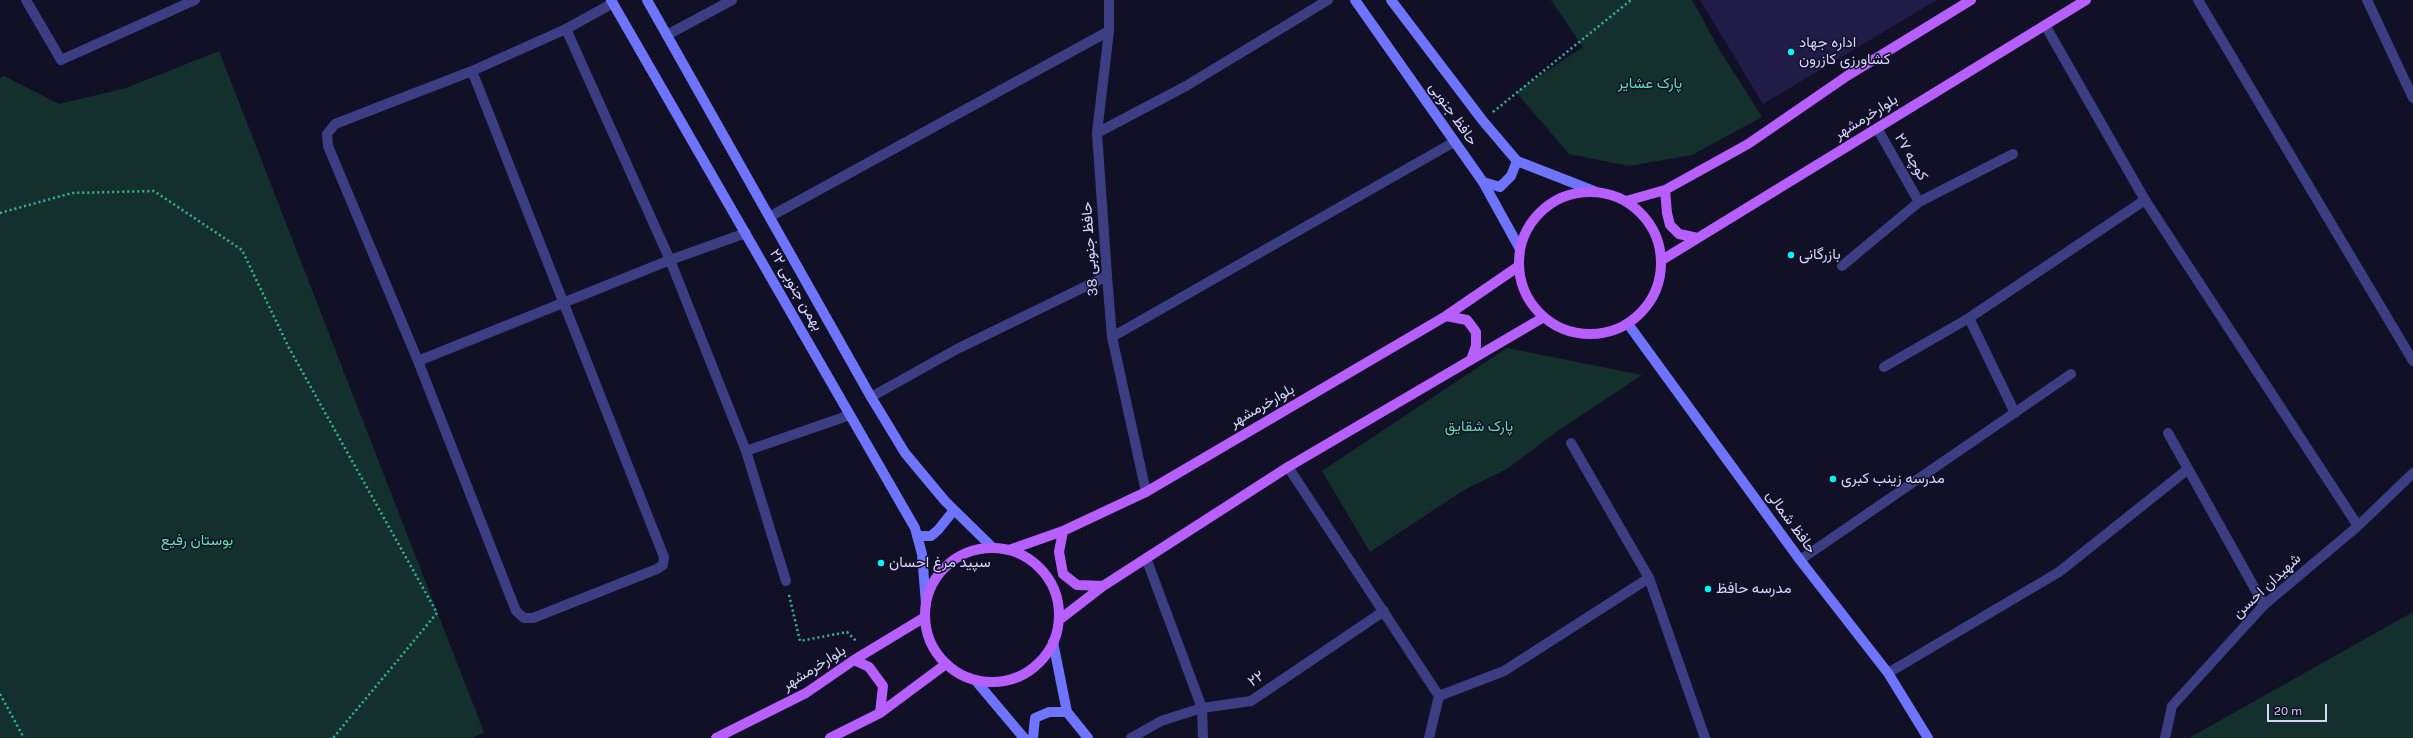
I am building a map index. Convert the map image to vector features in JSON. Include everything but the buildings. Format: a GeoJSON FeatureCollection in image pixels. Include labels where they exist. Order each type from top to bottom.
{"type":"FeatureCollection","features":[{"type":"Feature","properties":{"kind":"main road"},"geometry":{"type":"LineString","coordinates":[[1626,201],[1665,190],[1748,144],[1847,76],[1971,0]]}},
{"type":"Feature","properties":{"kind":"main road","name":"بلوارخرمشهر"},"geometry":{"type":"LineString","coordinates":[[1662,260],[2086,0]]}},
{"type":"Feature","properties":{"kind":"main road"},"geometry":{"type":"LineString","coordinates":[[1665,190],[1667,213],[1670,224],[1679,234],[1698,238]]}},
{"type":"Feature","properties":{"kind":"main road"},"geometry":{"type":"LineString","coordinates":[[1594,191],[1611,194],[1626,201],[1641,212],[1652,226],[1659,243],[1662,260],[1660,280],[1652,299],[1639,315],[1628,324],[1600,334],[1570,332],[1544,318],[1526,294],[1519,266],[1520,249],[1525,233],[1534,219],[1546,207],[1561,198],[1577,192],[1594,191]]}},
{"type":"Feature","properties":{"kind":"main road","name":"بلوارخرمشهر"},"geometry":{"type":"LineString","coordinates":[[1009,550],[1064,531],[1146,492],[1446,316],[1519,266]]}},
{"type":"Feature","properties":{"kind":"main road"},"geometry":{"type":"LineString","coordinates":[[1446,316],[1467,320],[1476,332],[1476,346],[1470,360]]}},
{"type":"Feature","properties":{"kind":"main road"},"geometry":{"type":"LineString","coordinates":[[1058,620],[1103,586],[1288,467],[1544,318]]}},
{"type":"Feature","properties":{"kind":"main road"},"geometry":{"type":"LineString","coordinates":[[1064,531],[1059,552],[1063,574],[1077,586],[1103,586]]}},
{"type":"Feature","properties":{"kind":"main road"},"geometry":{"type":"LineString","coordinates":[[993,548],[1009,550],[1025,556],[1039,567],[1050,581],[1057,597],[1058,620],[1053,642],[1040,662],[1026,673],[1010,680],[994,683],[976,681],[960,674],[946,664],[935,651],[928,634],[925,617],[926,604],[934,580],[952,562],[977,549],[993,548]]}},
{"type":"Feature","properties":{"kind":"main road","name":"بلوارخرمشهر"},"geometry":{"type":"LineString","coordinates":[[716,738],[806,693],[854,660],[925,617]]}},
{"type":"Feature","properties":{"kind":"main road"},"geometry":{"type":"LineString","coordinates":[[854,660],[869,667],[883,686],[880,713]]}},
{"type":"Feature","properties":{"kind":"main road"},"geometry":{"type":"LineString","coordinates":[[830,738],[880,713],[946,664]]}},
{"type":"Feature","properties":{"kind":"street"},"geometry":{"type":"LineString","coordinates":[[26,0],[61,60],[195,0]]}},
{"type":"Feature","properties":{"kind":"street","name":"۲۲ بهمن جنوبی"},"geometry":{"type":"LineString","coordinates":[[647,0],[771,216],[871,397],[905,453],[954,510],[993,548]]}},
{"type":"Feature","properties":{"kind":"street"},"geometry":{"type":"LineString","coordinates":[[667,35],[732,0]]}},
{"type":"Feature","properties":{"kind":"street","name":"حافظ جنوبی 38"},"geometry":{"type":"LineString","coordinates":[[1109,0],[1109,31],[1097,133],[1107,276],[1112,336],[1146,492]]}},
{"type":"Feature","properties":{"kind":"street"},"geometry":{"type":"LineString","coordinates":[[1097,133],[1186,86],[1328,0]]}},
{"type":"Feature","properties":{"kind":"street","name":"حافظ جنوبی"},"geometry":{"type":"LineString","coordinates":[[1355,0],[1483,182],[1520,249]]}},
{"type":"Feature","properties":{"kind":"street","name":"حافظ جنوبی"},"geometry":{"type":"LineString","coordinates":[[1391,0],[1483,121],[1517,161],[1594,191]]}},
{"type":"Feature","properties":{"kind":"street"},"geometry":{"type":"LineString","coordinates":[[2198,0],[2413,361]]}},
{"type":"Feature","properties":{"kind":"street"},"geometry":{"type":"LineString","coordinates":[[2367,0],[2413,98]]}},
{"type":"Feature","properties":{"kind":"street"},"geometry":{"type":"LineString","coordinates":[[472,71],[664,556],[663,565],[650,572],[533,618],[524,618],[516,611],[418,361],[328,146],[327,134],[335,124],[472,71],[566,29],[612,2]]}},
{"type":"Feature","properties":{"kind":"street","name":"۲۲ بهمن جنوبی"},"geometry":{"type":"LineString","coordinates":[[612,2],[915,528],[922,554],[926,604]]}},
{"type":"Feature","properties":{"kind":"street"},"geometry":{"type":"LineString","coordinates":[[2045,25],[2145,200],[2358,526]]}},
{"type":"Feature","properties":{"kind":"street"},"geometry":{"type":"LineString","coordinates":[[566,29],[670,260],[746,451],[786,581]]}},
{"type":"Feature","properties":{"kind":"street"},"geometry":{"type":"LineString","coordinates":[[771,216],[1109,31]]}},
{"type":"Feature","properties":{"kind":"street","name":"کوچه ۲۷"},"geometry":{"type":"LineString","coordinates":[[1877,128],[1919,202]]}},
{"type":"Feature","properties":{"kind":"street"},"geometry":{"type":"LineString","coordinates":[[1112,336],[1454,142]]}},
{"type":"Feature","properties":{"kind":"street"},"geometry":{"type":"LineString","coordinates":[[1842,266],[1919,202],[2013,154]]}},
{"type":"Feature","properties":{"kind":"street"},"geometry":{"type":"LineString","coordinates":[[1483,182],[1500,187],[1511,176],[1517,161]]}},
{"type":"Feature","properties":{"kind":"street"},"geometry":{"type":"LineString","coordinates":[[1884,368],[1969,318],[2145,200]]}},
{"type":"Feature","properties":{"kind":"street"},"geometry":{"type":"LineString","coordinates":[[418,361],[670,260],[746,233]]}},
{"type":"Feature","properties":{"kind":"street"},"geometry":{"type":"LineString","coordinates":[[871,397],[956,349],[1107,276]]}},
{"type":"Feature","properties":{"kind":"street"},"geometry":{"type":"LineString","coordinates":[[1969,318],[2015,413]]}},
{"type":"Feature","properties":{"kind":"street","name":"حافظ شمالی"},"geometry":{"type":"LineString","coordinates":[[1628,324],[1800,560],[1888,674],[1928,738]]}},
{"type":"Feature","properties":{"kind":"street"},"geometry":{"type":"LineString","coordinates":[[1800,560],[2070,374]]}},
{"type":"Feature","properties":{"kind":"street"},"geometry":{"type":"LineString","coordinates":[[746,451],[850,415]]}},
{"type":"Feature","properties":{"kind":"street"},"geometry":{"type":"LineString","coordinates":[[2168,433],[2264,605]]}},
{"type":"Feature","properties":{"kind":"street"},"geometry":{"type":"LineString","coordinates":[[1571,443],[1649,578],[1705,738]]}},
{"type":"Feature","properties":{"kind":"street"},"geometry":{"type":"LineString","coordinates":[[1288,467],[1439,696],[1429,738]]}},
{"type":"Feature","properties":{"kind":"street"},"geometry":{"type":"LineString","coordinates":[[1888,674],[2059,572],[2188,469]]}},
{"type":"Feature","properties":{"kind":"street","name":"شهیدان احسن"},"geometry":{"type":"LineString","coordinates":[[2165,738],[2172,706],[2264,605],[2358,526],[2413,473]]}},
{"type":"Feature","properties":{"kind":"street"},"geometry":{"type":"LineString","coordinates":[[917,536],[931,536],[938,530],[954,510]]}},
{"type":"Feature","properties":{"kind":"street"},"geometry":{"type":"LineString","coordinates":[[1146,558],[1202,708],[1203,738]]}},
{"type":"Feature","properties":{"kind":"street"},"geometry":{"type":"LineString","coordinates":[[1439,696],[1504,671],[1649,578]]}},
{"type":"Feature","properties":{"kind":"street","name":"۲۲"},"geometry":{"type":"LineString","coordinates":[[1131,738],[1161,722],[1202,708],[1251,701],[1384,611]]}},
{"type":"Feature","properties":{"kind":"street"},"geometry":{"type":"LineString","coordinates":[[1053,642],[1067,712],[1088,738]]}},
{"type":"Feature","properties":{"kind":"street"},"geometry":{"type":"LineString","coordinates":[[976,681],[1024,738]]}},
{"type":"Feature","properties":{"kind":"street"},"geometry":{"type":"LineString","coordinates":[[1033,738],[1035,718],[1049,712],[1067,712]]}},
{"type":"Feature","properties":{"kind":"path"},"geometry":{"type":"LineString","coordinates":[[1483,121],[1631,0]]}},
{"type":"Feature","properties":{"kind":"path"},"geometry":{"type":"LineString","coordinates":[[0,213],[72,193],[154,191],[242,250],[289,348],[437,613],[333,738]]}},
{"type":"Feature","properties":{"kind":"path"},"geometry":{"type":"LineString","coordinates":[[786,581],[800,641],[847,632],[868,652]]}},
{"type":"Feature","properties":{"kind":"path"},"geometry":{"type":"LineString","coordinates":[[0,694],[24,738]]}},
{"type":"Feature","properties":{"kind":"green space","name":"پارک عشایر"},"geometry":{"type":"Polygon","coordinates":[[[1551,0],[1692,0],[1719,49],[1762,117],[1692,155],[1629,166],[1569,154],[1516,92],[1583,47],[1551,0]]]}},
{"type":"Feature","properties":{"kind":"green space","name":"بوستان رفیع"},"geometry":{"type":"Polygon","coordinates":[[[219,51],[484,732],[473,738],[0,738],[0,78],[4,76],[59,104],[126,88],[219,51]]]}},
{"type":"Feature","properties":{"kind":"green space","name":"پارک شقایق"},"geometry":{"type":"Polygon","coordinates":[[[1507,348],[1642,375],[1559,430],[1507,469],[1464,490],[1370,552],[1322,471],[1507,348]]]}},
{"type":"Feature","properties":{"kind":"green space"},"geometry":{"type":"Polygon","coordinates":[[[2413,612],[2413,738],[2189,738],[2413,612]]]}},
{"type":"Feature","properties":{"kind":"place","name":"اداره جهاد کشاورزی کازرون"},"geometry":{"type":"Point","coordinates":[1791,52]}},
{"type":"Feature","properties":{"kind":"place","name":"بازرگانی"},"geometry":{"type":"Point","coordinates":[1791,255]}},
{"type":"Feature","properties":{"kind":"place","name":"مدرسه زینب کبری"},"geometry":{"type":"Point","coordinates":[1833,479]}},
{"type":"Feature","properties":{"kind":"place","name":"سپید مرغ احسان"},"geometry":{"type":"Point","coordinates":[881,563]}},
{"type":"Feature","properties":{"kind":"place","name":"مدرسه حافظ"},"geometry":{"type":"Point","coordinates":[1708,589]}}]}
